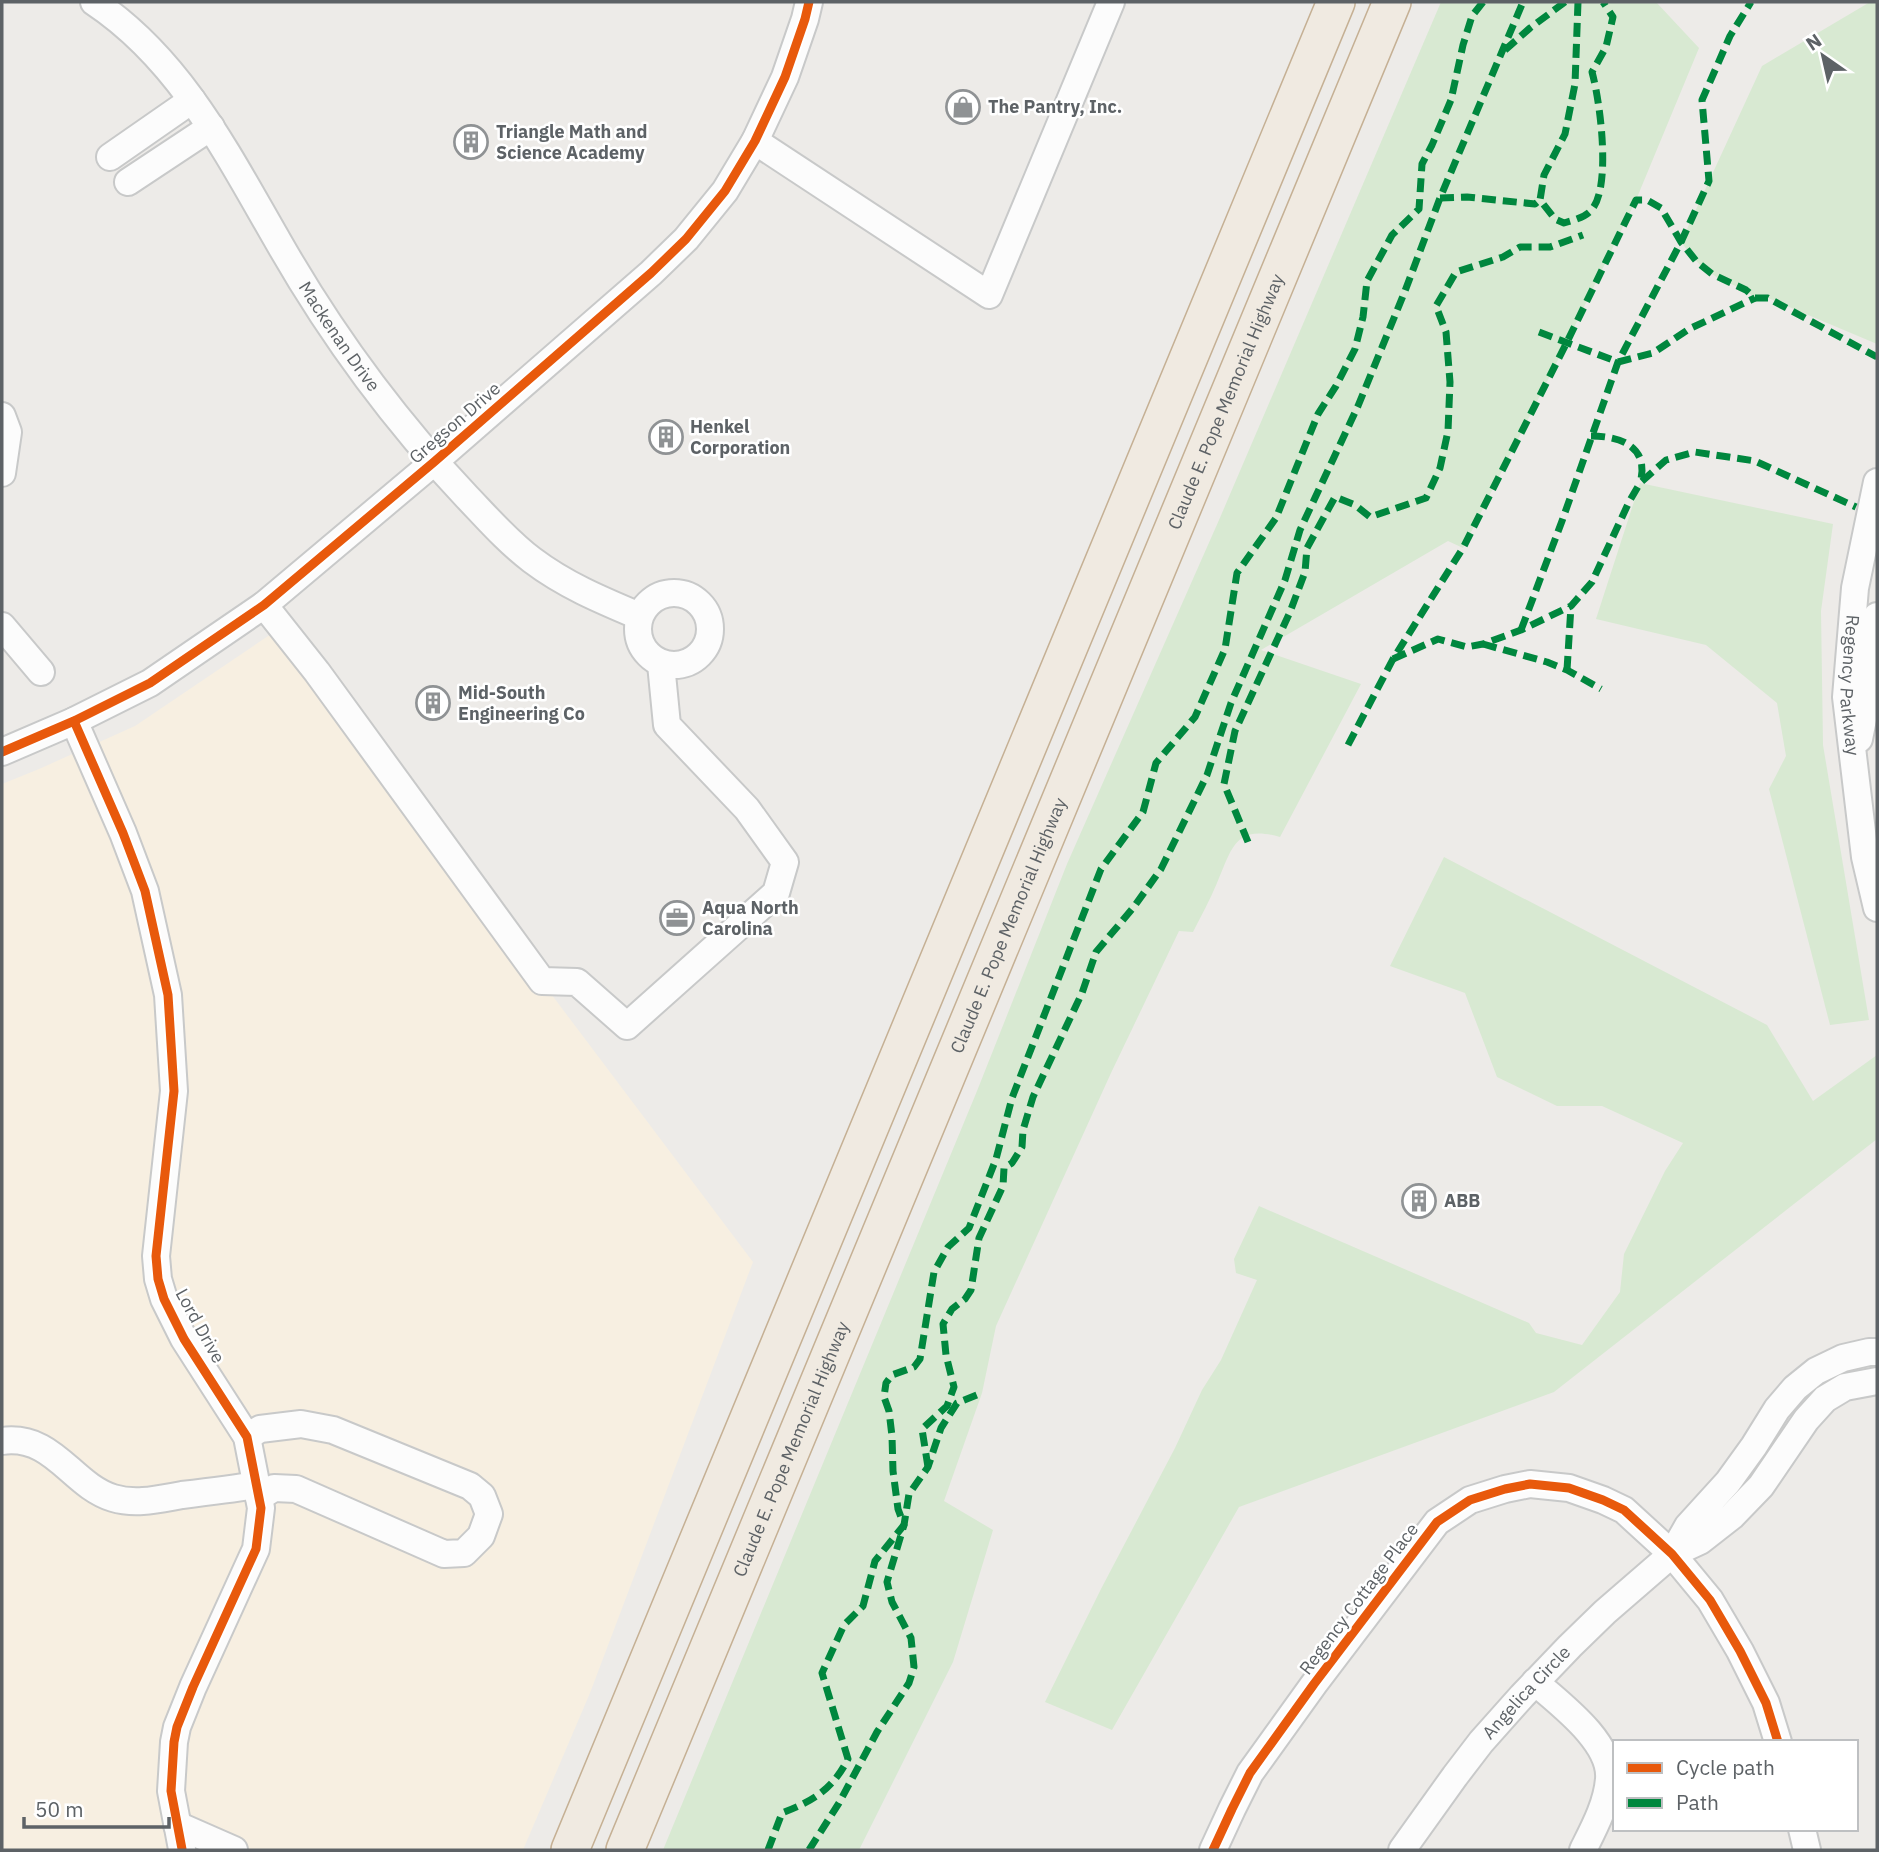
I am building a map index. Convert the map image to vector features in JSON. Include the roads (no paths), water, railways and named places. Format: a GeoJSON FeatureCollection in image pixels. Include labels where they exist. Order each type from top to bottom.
{"type":"FeatureCollection","features":[{"type":"Feature","properties":{"kind":"highway"},"geometry":{"type":"LineString","coordinates":[[570,1850],[1336,2]]}},
{"type":"Feature","properties":{"kind":"highway","name":"Claude E. Pope Memorial Highway"},"geometry":{"type":"LineString","coordinates":[[625,1850],[1392,2]]}},
{"type":"Feature","properties":{"kind":"street","name":"Mackenan Drive"},"geometry":{"type":"LineString","coordinates":[[94,2],[128,29],[164,64],[192,100],[211,127],[309,294],[351,355],[434,462],[514,546],[533,561],[584,593],[639,616]]}},
{"type":"Feature","properties":{"kind":"street","name":"Gregson Drive"},"geometry":{"type":"LineString","coordinates":[[2,752],[74,721],[150,683],[264,605],[652,273],[686,239],[725,191],[755,141],[785,77],[809,2]]}},
{"type":"Feature","properties":{"kind":"street"},"geometry":{"type":"LineString","coordinates":[[755,141],[989,295],[1111,2]]}},
{"type":"Feature","properties":{"kind":"street"},"geometry":{"type":"LineString","coordinates":[[110,157],[192,100]]}},
{"type":"Feature","properties":{"kind":"street"},"geometry":{"type":"LineString","coordinates":[[128,182],[211,127]]}},
{"type":"Feature","properties":{"kind":"street"},"geometry":{"type":"LineString","coordinates":[[2,415],[8,432],[2,473]]}},
{"type":"Feature","properties":{"kind":"street","name":"Regency Parkway"},"geometry":{"type":"LineString","coordinates":[[1877,482],[1855,588],[1846,697],[1865,856],[1877,908]]}},
{"type":"Feature","properties":{"kind":"street"},"geometry":{"type":"LineString","coordinates":[[681,593],[693,598],[709,617],[708,642],[694,660],[683,665],[661,664],[650,658],[638,639],[639,616],[646,605],[656,597],[681,593]]}},
{"type":"Feature","properties":{"kind":"street"},"geometry":{"type":"LineString","coordinates":[[264,605],[317,672],[542,981],[577,982],[627,1026],[776,893],[785,862],[747,809],[667,725],[661,664]]}},
{"type":"Feature","properties":{"kind":"street","name":"Regency Parkway"},"geometry":{"type":"LineString","coordinates":[[1854,765],[1869,690],[1877,616]]}},
{"type":"Feature","properties":{"kind":"street"},"geometry":{"type":"LineString","coordinates":[[2,626],[41,672]]}},
{"type":"Feature","properties":{"kind":"street","name":"Lord Drive"},"geometry":{"type":"LineString","coordinates":[[74,721],[145,891],[168,995],[174,1091],[156,1256],[159,1279],[164,1299],[184,1339],[247,1437],[261,1507],[256,1549],[177,1727],[171,1791],[180,1837]]}},
{"type":"Feature","properties":{"kind":"street","name":"Angelica Circle"},"geometry":{"type":"LineString","coordinates":[[1672,1554],[1688,1526],[1728,1482],[1777,1409],[1795,1388],[1816,1371],[1837,1361],[1877,1352]]}},
{"type":"Feature","properties":{"kind":"street","name":"Angelica Circle"},"geometry":{"type":"LineString","coordinates":[[1402,1850],[1429,1810],[1502,1718],[1605,1612],[1672,1554],[1700,1541],[1732,1516],[1761,1486],[1806,1420],[1825,1399],[1845,1387],[1877,1381]]}},
{"type":"Feature","properties":{"kind":"street"},"geometry":{"type":"LineString","coordinates":[[2,1441],[30,1443],[50,1451],[95,1491],[114,1499],[132,1502],[274,1488],[296,1489],[444,1554],[464,1553],[481,1536],[489,1514],[482,1496],[470,1486],[333,1430],[301,1424],[260,1429],[247,1437]]}},
{"type":"Feature","properties":{"kind":"street","name":"Regency Cottage Place"},"geometry":{"type":"LineString","coordinates":[[1213,1850],[1244,1785],[1269,1746],[1437,1522],[1453,1510],[1470,1500],[1530,1484],[1569,1488],[1624,1510],[1672,1554]]}},
{"type":"Feature","properties":{"kind":"street"},"geometry":{"type":"LineString","coordinates":[[1672,1554],[1710,1600],[1740,1651],[1766,1703],[1777,1740]]}},
{"type":"Feature","properties":{"kind":"street"},"geometry":{"type":"LineString","coordinates":[[1535,1682],[1586,1729],[1598,1744],[1605,1760],[1609,1776],[1605,1801],[1583,1850]]}},
{"type":"Feature","properties":{"kind":"street"},"geometry":{"type":"LineString","coordinates":[[1802,1831],[1807,1850]]}},
{"type":"Feature","properties":{"kind":"street"},"geometry":{"type":"LineString","coordinates":[[180,1837],[234,1850]]}},
{"type":"Feature","properties":{"kind":"place","name":"The Pantry, Inc."},"geometry":{"type":"Point","coordinates":[963,107]}},
{"type":"Feature","properties":{"kind":"place","name":"Triangle Math and Science Academy"},"geometry":{"type":"Point","coordinates":[471,142]}},
{"type":"Feature","properties":{"kind":"place","name":"Henkel Corporation"},"geometry":{"type":"Point","coordinates":[666,437]}},
{"type":"Feature","properties":{"kind":"place","name":"Mid-South Engineering Co"},"geometry":{"type":"Point","coordinates":[433,703]}},
{"type":"Feature","properties":{"kind":"place","name":"Aqua North Carolina"},"geometry":{"type":"Point","coordinates":[677,918]}},
{"type":"Feature","properties":{"kind":"place","name":"ABB"},"geometry":{"type":"Point","coordinates":[1419,1201]}}]}
